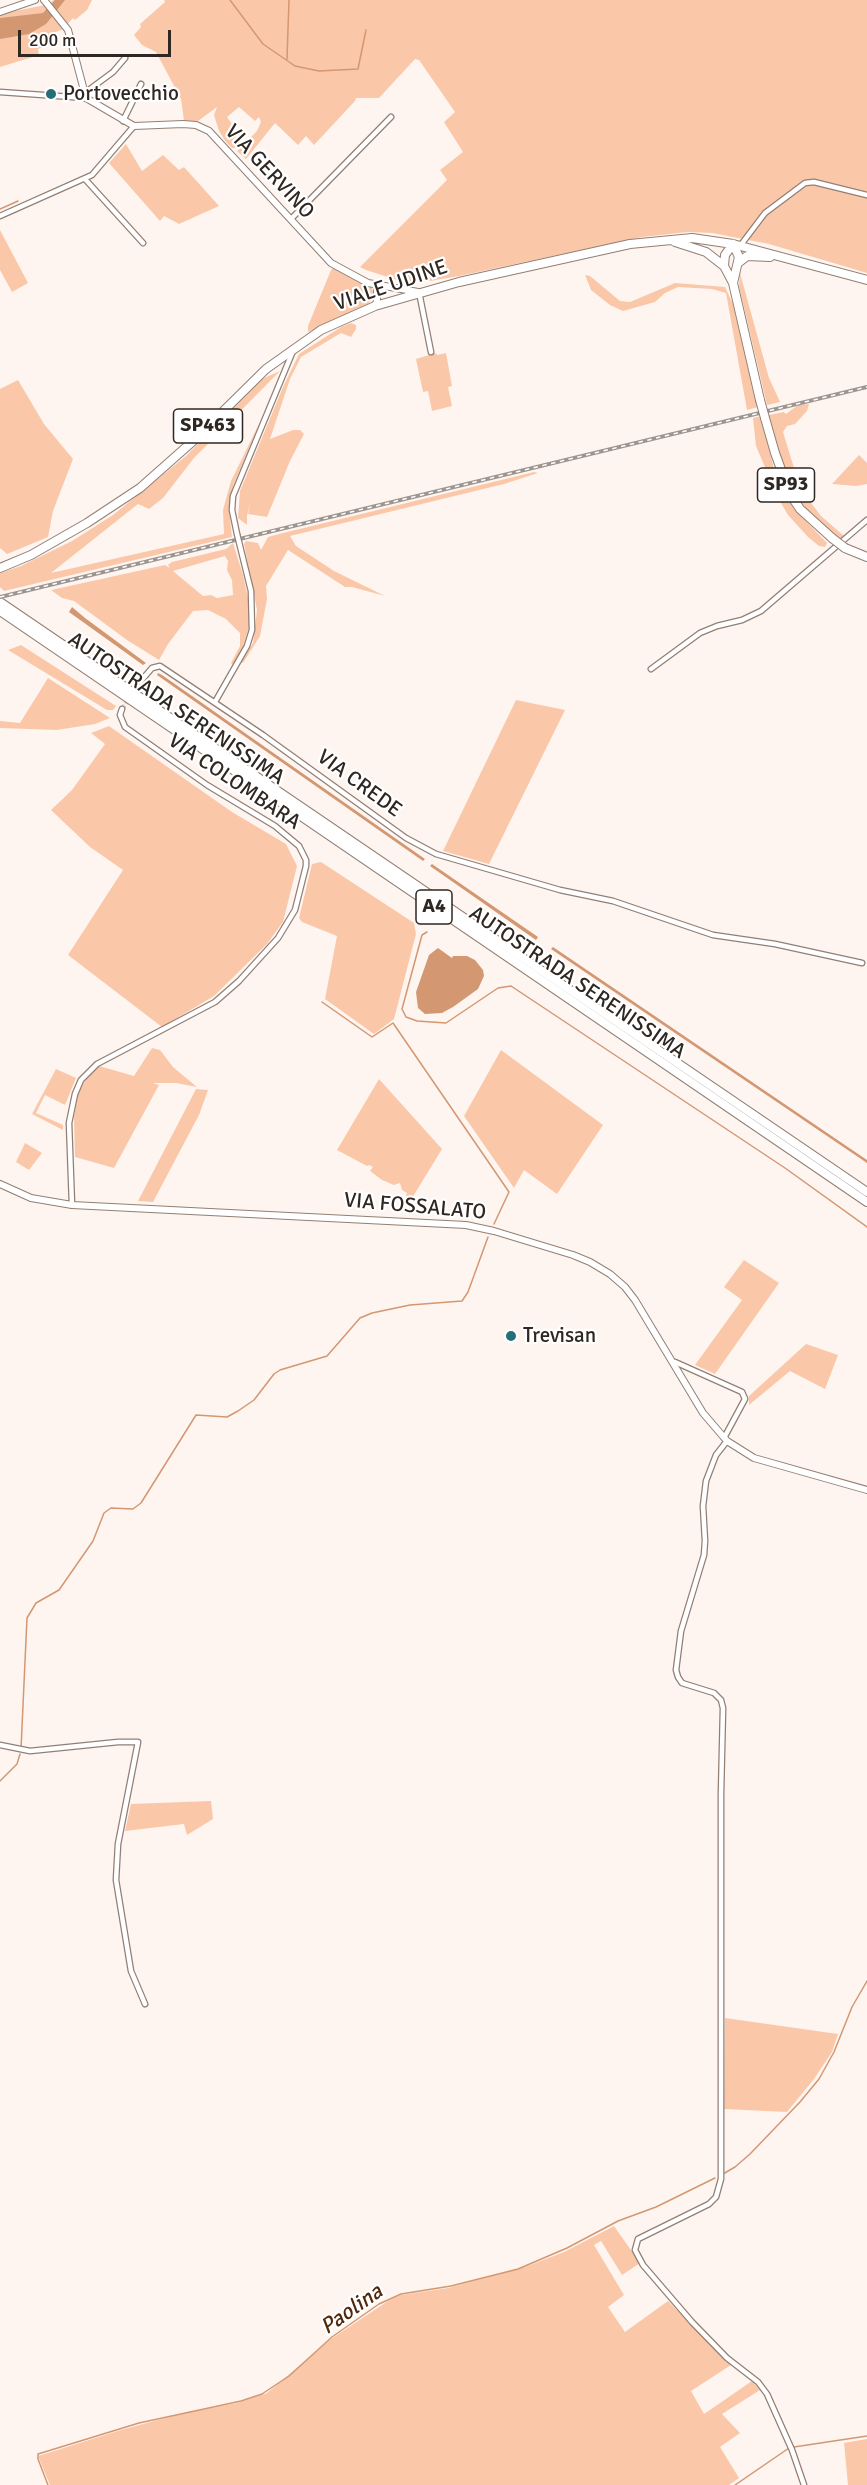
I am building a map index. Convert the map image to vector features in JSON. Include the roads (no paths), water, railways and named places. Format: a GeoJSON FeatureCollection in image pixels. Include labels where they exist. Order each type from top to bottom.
{"type":"FeatureCollection","features":[{"type":"Feature","properties":{"kind":"highway","name":"AUTOSTRADA SERENISSIMA"},"geometry":{"type":"LineString","coordinates":[[1,607],[867,1192]]}},
{"type":"Feature","properties":{"kind":"highway","name":"AUTOSTRADA SERENISSIMA"},"geometry":{"type":"LineString","coordinates":[[1,607],[867,1202]]}},
{"type":"Feature","properties":{"kind":"main road","name":"VIALE UDINE"},"geometry":{"type":"LineString","coordinates":[[0,568],[31,555],[87,523],[140,488],[192,442],[247,386],[295,346],[321,330],[375,306],[419,292],[630,244],[692,238],[736,245],[867,280]]}},
{"type":"Feature","properties":{"kind":"main road","name":"SP93"},"geometry":{"type":"LineString","coordinates":[[664,240],[706,252],[724,266],[733,283],[760,400],[775,453],[790,494],[800,509],[832,538],[845,548],[867,557]]}},
{"type":"Feature","properties":{"kind":"main road","name":"SP93"},"geometry":{"type":"LineString","coordinates":[[733,283],[739,257],[736,245]]}},
{"type":"Feature","properties":{"kind":"main road"},"geometry":{"type":"LineString","coordinates":[[724,266],[725,255],[736,245]]}},
{"type":"Feature","properties":{"kind":"main road"},"geometry":{"type":"LineString","coordinates":[[738,262],[747,256],[797,260]]}},
{"type":"Feature","properties":{"kind":"street"},"geometry":{"type":"LineString","coordinates":[[0,12],[23,2],[35,0],[47,3],[68,30],[86,95]]}},
{"type":"Feature","properties":{"kind":"street"},"geometry":{"type":"LineString","coordinates":[[0,92],[86,95],[113,72],[125,58]]}},
{"type":"Feature","properties":{"kind":"street"},"geometry":{"type":"LineString","coordinates":[[123,121],[141,84]]}},
{"type":"Feature","properties":{"kind":"street","name":"VIA GERVINO"},"geometry":{"type":"LineString","coordinates":[[86,95],[133,128],[183,124],[196,125],[209,131],[332,263],[350,274],[377,285],[419,292]]}},
{"type":"Feature","properties":{"kind":"street"},"geometry":{"type":"LineString","coordinates":[[291,219],[392,117]]}},
{"type":"Feature","properties":{"kind":"street"},"geometry":{"type":"LineString","coordinates":[[0,216],[92,176],[133,128]]}},
{"type":"Feature","properties":{"kind":"street"},"geometry":{"type":"LineString","coordinates":[[85,180],[143,243]]}},
{"type":"Feature","properties":{"kind":"street"},"geometry":{"type":"LineString","coordinates":[[736,245],[765,213],[805,183],[814,182],[867,195]]}},
{"type":"Feature","properties":{"kind":"street"},"geometry":{"type":"LineString","coordinates":[[375,306],[377,285]]}},
{"type":"Feature","properties":{"kind":"street"},"geometry":{"type":"LineString","coordinates":[[419,292],[430,351]]}},
{"type":"Feature","properties":{"kind":"street"},"geometry":{"type":"LineString","coordinates":[[140,682],[152,668],[160,666],[215,702],[247,646],[252,630],[251,591],[232,510],[233,496],[295,346]]}},
{"type":"Feature","properties":{"kind":"street"},"geometry":{"type":"LineString","coordinates":[[651,669],[700,633],[742,620],[761,611],[867,520]]}},
{"type":"Feature","properties":{"kind":"street","name":"VIA CREDE"},"geometry":{"type":"LineString","coordinates":[[215,702],[406,838],[436,854],[560,890],[613,901],[713,935],[775,944],[862,963]]}},
{"type":"Feature","properties":{"kind":"street","name":"VIA COLOMBARA"},"geometry":{"type":"LineString","coordinates":[[72,1205],[69,1123],[75,1094],[81,1080],[97,1064],[216,1002],[239,981],[278,938],[295,910],[306,860],[299,846],[275,826],[207,785],[125,727],[121,718],[122,709]]}},
{"type":"Feature","properties":{"kind":"street","name":"VIA FOSSALATO"},"geometry":{"type":"LineString","coordinates":[[0,1184],[31,1198],[72,1205],[447,1224],[494,1231],[582,1258],[610,1274],[635,1300],[703,1413],[725,1439],[754,1458],[867,1490]]}},
{"type":"Feature","properties":{"kind":"street"},"geometry":{"type":"LineString","coordinates":[[673,1363],[683,1365],[742,1392],[745,1399],[716,1455],[706,1481],[703,1506],[704,1555],[681,1630],[676,1670],[682,1683],[714,1693],[721,1700],[723,1708],[721,2179],[716,2197],[709,2204],[638,2239],[635,2250],[644,2265],[692,2322],[727,2358],[758,2382],[767,2394],[791,2448],[804,2485]]}},
{"type":"Feature","properties":{"kind":"street"},"geometry":{"type":"LineString","coordinates":[[0,1745],[30,1751],[138,1742],[118,1844],[116,1880],[131,1971],[145,2004]]}},
{"type":"Feature","properties":{"kind":"waterway","name":"Portovecchio"},"geometry":{"type":"LineString","coordinates":[[230,0],[263,44],[295,66],[319,71],[358,69],[366,30]]}},
{"type":"Feature","properties":{"kind":"waterway"},"geometry":{"type":"LineString","coordinates":[[287,59],[289,0]]}},
{"type":"Feature","properties":{"kind":"waterway"},"geometry":{"type":"LineString","coordinates":[[0,209],[18,201]]}},
{"type":"Feature","properties":{"kind":"waterway"},"geometry":{"type":"LineString","coordinates":[[427,932],[422,935],[402,1009],[406,1017],[417,1021],[446,1023],[498,988],[511,986],[785,1168],[867,1227]]}},
{"type":"Feature","properties":{"kind":"waterway"},"geometry":{"type":"LineString","coordinates":[[322,1002],[372,1037],[393,1023],[509,1192],[494,1224]]}},
{"type":"Feature","properties":{"kind":"waterway"},"geometry":{"type":"LineString","coordinates":[[21,1749],[27,1618],[36,1603],[59,1590],[93,1541],[104,1513],[111,1508],[133,1509],[141,1503],[196,1415],[227,1417],[238,1411],[254,1400],[274,1374],[280,1370],[327,1356],[360,1318],[372,1313],[410,1305],[462,1301],[468,1292],[488,1237]]}},
{"type":"Feature","properties":{"kind":"waterway"},"geometry":{"type":"LineString","coordinates":[[0,1781],[17,1764],[20,1754]]}},
{"type":"Feature","properties":{"kind":"waterway"},"geometry":{"type":"LineString","coordinates":[[723,2174],[750,2154],[819,2079],[834,2052],[852,2007],[867,1981]]}},
{"type":"Feature","properties":{"kind":"waterway","name":"Paolina"},"geometry":{"type":"LineString","coordinates":[[48,2485],[38,2454],[139,2423],[241,2401],[262,2394],[289,2376],[332,2337],[379,2304],[401,2294],[451,2286],[518,2269],[715,2178]]}},
{"type":"Feature","properties":{"kind":"waterway"},"geometry":{"type":"LineString","coordinates":[[794,2447],[867,2436]]}},
{"type":"Feature","properties":{"kind":"waterway"},"geometry":{"type":"LineString","coordinates":[[735,2485],[789,2448]]}},
{"type":"Feature","properties":{"kind":"tunnel"},"geometry":{"type":"LineString","coordinates":[[122,709],[140,682]]}},
{"type":"Feature","properties":{"kind":"railway"},"geometry":{"type":"LineString","coordinates":[[0,597],[867,387]]}},
{"type":"Feature","properties":{"kind":"place","name":"Portovecchio"},"geometry":{"type":"Point","coordinates":[51,94]}},
{"type":"Feature","properties":{"kind":"place","name":"Trevisan"},"geometry":{"type":"Point","coordinates":[511,1336]}}]}
